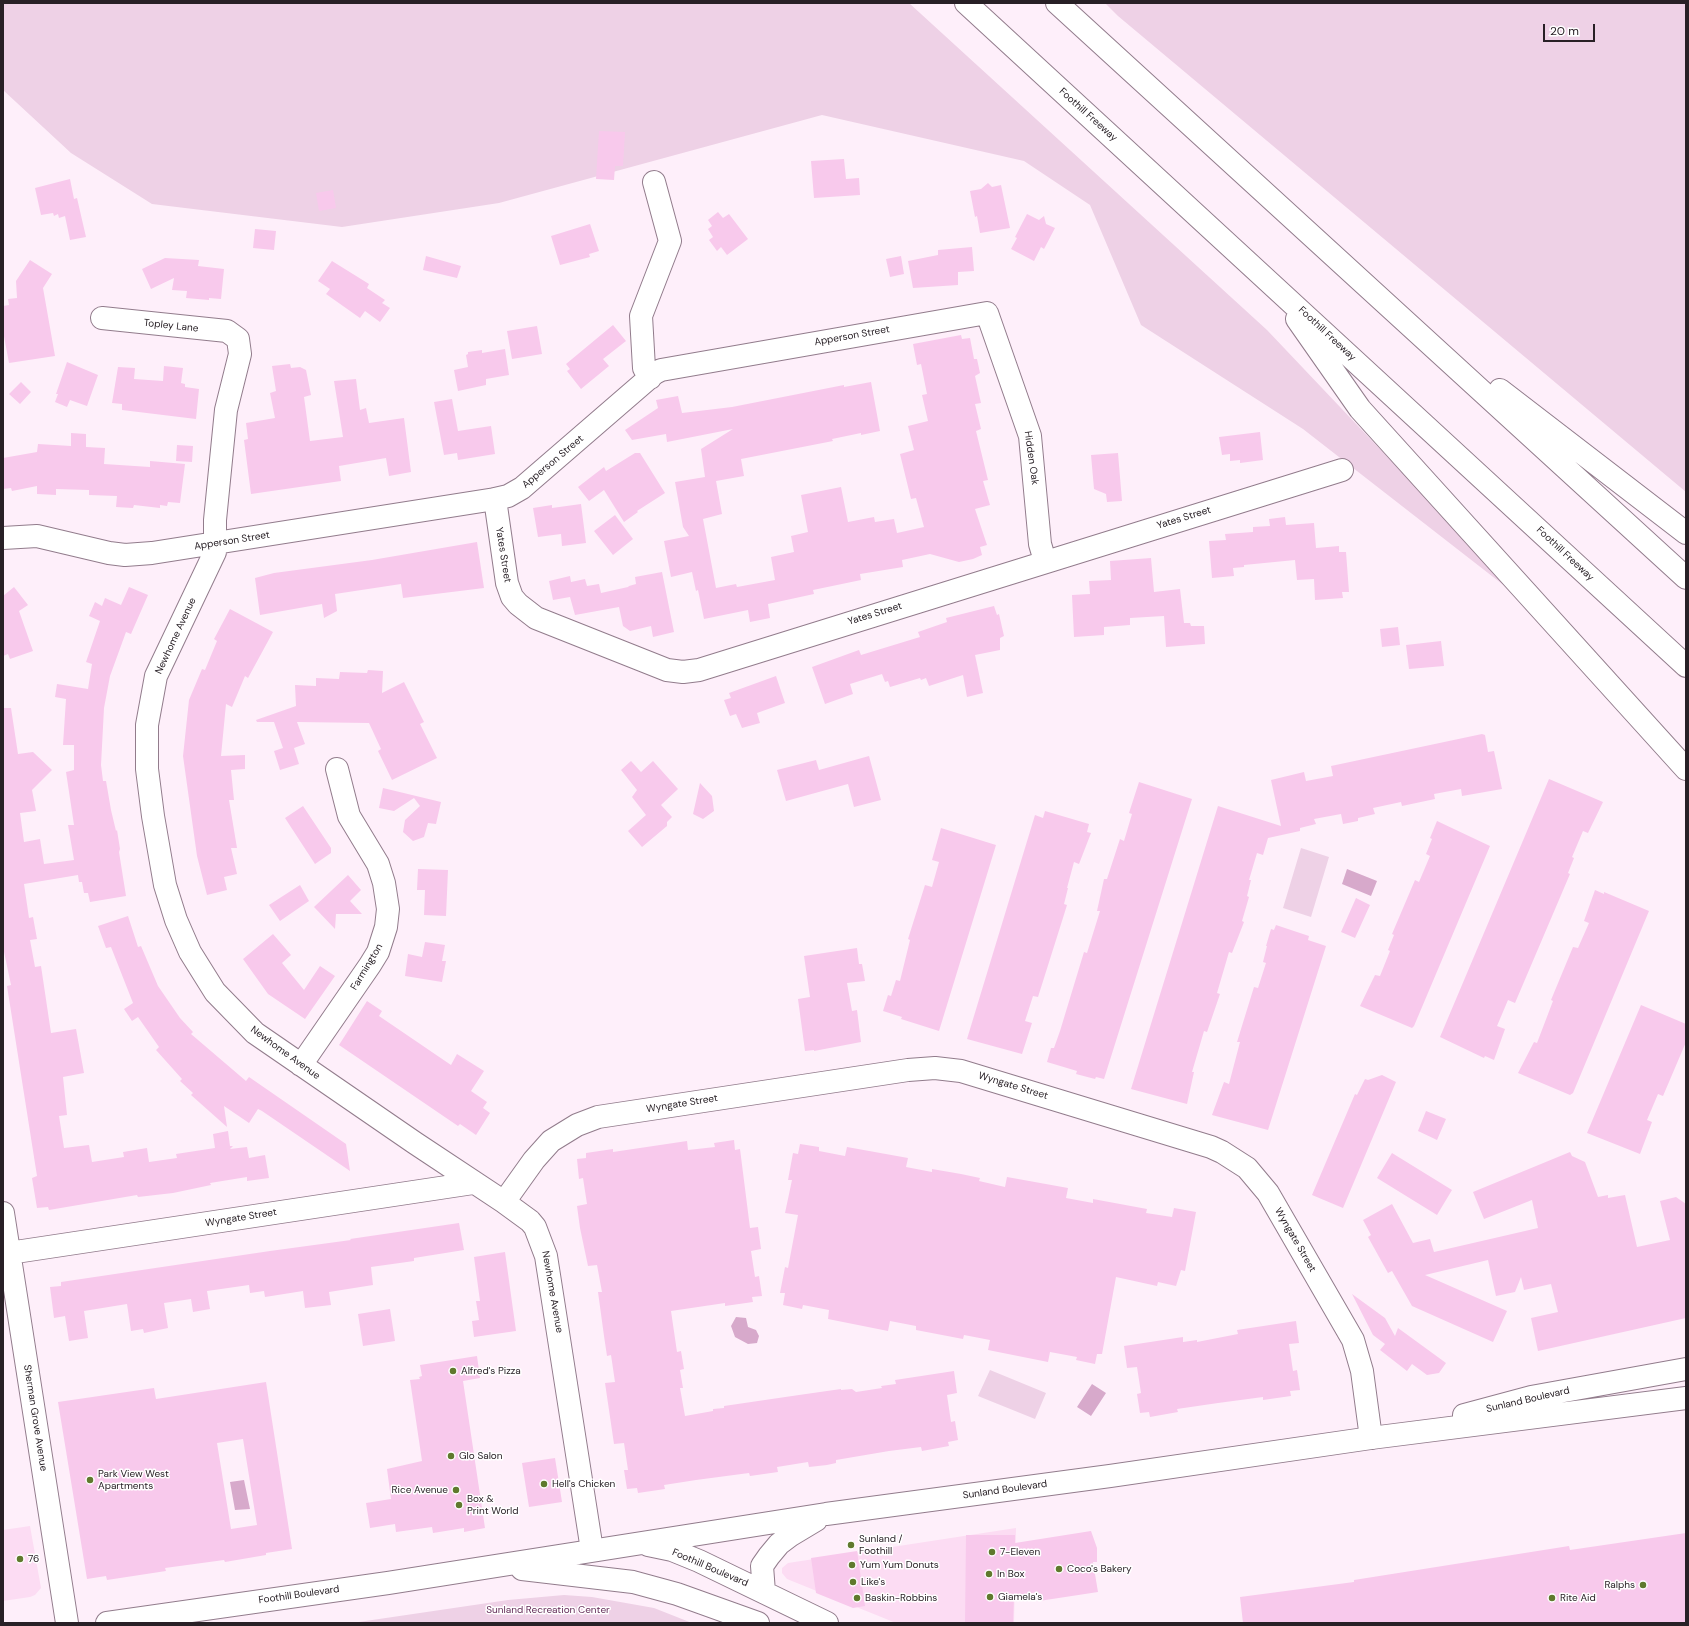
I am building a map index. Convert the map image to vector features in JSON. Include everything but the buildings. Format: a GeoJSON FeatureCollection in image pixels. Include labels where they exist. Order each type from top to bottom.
{"type":"FeatureCollection","features":[{"type":"Feature","properties":{"kind":"main road","name":"Foothill Freeway"},"geometry":{"type":"LineString","coordinates":[[966,3],[1271,282],[1686,666]]}},
{"type":"Feature","properties":{"kind":"main road"},"geometry":{"type":"LineString","coordinates":[[1057,3],[1686,578]]}},
{"type":"Feature","properties":{"kind":"main road"},"geometry":{"type":"LineString","coordinates":[[650,378],[644,368],[641,316],[670,241],[654,182]]}},
{"type":"Feature","properties":{"kind":"main road"},"geometry":{"type":"LineString","coordinates":[[1315,239],[1516,403],[1686,533]]}},
{"type":"Feature","properties":{"kind":"main road"},"geometry":{"type":"LineString","coordinates":[[1271,282],[1360,409],[1686,769]]}},
{"type":"Feature","properties":{"kind":"main road","name":"Apperson Street"},"geometry":{"type":"LineString","coordinates":[[3,538],[37,536],[109,553],[125,555],[152,553],[495,499],[508,496],[522,488],[655,373],[668,368],[987,313]]}},
{"type":"Feature","properties":{"kind":"main road","name":"Hidden Oak"},"geometry":{"type":"LineString","coordinates":[[987,313],[1030,436],[1040,544],[1045,561]]}},
{"type":"Feature","properties":{"kind":"main road","name":"Topley Lane"},"geometry":{"type":"LineString","coordinates":[[102,318],[227,331],[238,339]]}},
{"type":"Feature","properties":{"kind":"main road","name":"Newhome Avenue"},"geometry":{"type":"LineString","coordinates":[[238,339],[240,354],[226,410],[215,520],[215,552],[207,572],[177,629],[156,676],[147,725],[147,769],[153,816],[165,885],[176,920],[190,952],[215,992],[234,1013],[256,1033],[301,1065],[473,1183],[504,1202],[530,1221],[539,1235],[546,1256],[592,1550]]}},
{"type":"Feature","properties":{"kind":"main road","name":"Yates Street"},"geometry":{"type":"LineString","coordinates":[[495,499],[507,583],[512,597],[518,604],[536,618],[668,670],[683,672],[699,670],[1045,561],[1342,470]]}},
{"type":"Feature","properties":{"kind":"main road","name":"Farmington"},"geometry":{"type":"LineString","coordinates":[[301,1065],[378,952],[386,927],[388,910],[384,883],[378,864],[349,816],[337,768]]}},
{"type":"Feature","properties":{"kind":"main road","name":"Wyngate Street"},"geometry":{"type":"LineString","coordinates":[[504,1202],[534,1160],[551,1141],[576,1125],[598,1117],[908,1070],[935,1068],[961,1071],[1211,1147],[1222,1152],[1247,1168],[1268,1193],[1352,1340],[1362,1371],[1372,1438]]}},
{"type":"Feature","properties":{"kind":"main road","name":"Wyngate Street"},"geometry":{"type":"LineString","coordinates":[[9,1253],[473,1183]]}},
{"type":"Feature","properties":{"kind":"main road","name":"Sherman Grove Avenue"},"geometry":{"type":"LineString","coordinates":[[3,1213],[67,1623]]}},
{"type":"Feature","properties":{"kind":"main road","name":"Sunland Boulevard"},"geometry":{"type":"LineString","coordinates":[[1372,1438],[1532,1397],[1686,1369]]}},
{"type":"Feature","properties":{"kind":"main road","name":"Sunland Boulevard"},"geometry":{"type":"LineString","coordinates":[[639,1543],[826,1514],[1110,1476],[1372,1438],[1686,1398]]}},
{"type":"Feature","properties":{"kind":"main road"},"geometry":{"type":"LineString","coordinates":[[764,1592],[762,1566],[769,1556],[779,1544],[791,1534],[826,1514]]}},
{"type":"Feature","properties":{"kind":"main road","name":"Foothill Boulevard"},"geometry":{"type":"LineString","coordinates":[[107,1623],[639,1543],[672,1550],[699,1561],[827,1623]]}},
{"type":"Feature","properties":{"kind":"main road","name":"Foothill Boulevard"},"geometry":{"type":"LineString","coordinates":[[490,1566],[633,1582],[677,1594],[758,1623]]}},
{"type":"Feature","properties":{"kind":"shaded area"},"geometry":{"type":"Polygon","coordinates":[[[1347,869],[1377,881],[1371,896],[1342,884],[1347,869]]]}},
{"type":"Feature","properties":{"kind":"shaded area"},"geometry":{"type":"Polygon","coordinates":[[[736,1317],[746,1318],[748,1327],[756,1330],[759,1336],[757,1343],[748,1344],[735,1337],[731,1326],[736,1317]]]}},
{"type":"Feature","properties":{"kind":"shaded area"},"geometry":{"type":"Polygon","coordinates":[[[1092,1384],[1106,1393],[1091,1416],[1077,1407],[1092,1384]]]}},
{"type":"Feature","properties":{"kind":"shaded area"},"geometry":{"type":"Polygon","coordinates":[[[244,1480],[250,1509],[235,1510],[230,1482],[244,1480]]]}},
{"type":"Feature","properties":{"kind":"shaded area","name":"76"},"geometry":{"type":"Polygon","coordinates":[[[30,1526],[41,1588],[35,1595],[30,1597],[3,1601],[3,1530],[30,1526]]]}},
{"type":"Feature","properties":{"kind":"shaded area"},"geometry":{"type":"Polygon","coordinates":[[[1016,1528],[1014,1623],[896,1623],[787,1579],[782,1573],[782,1568],[788,1563],[1016,1528]]]}},
{"type":"Feature","properties":{"kind":"green space"},"geometry":{"type":"Polygon","coordinates":[[[3,3],[909,3],[1267,330],[1524,601],[1303,429],[1141,325],[1090,205],[1024,161],[822,115],[499,203],[342,227],[152,204],[71,153],[3,90],[3,3]]]}},
{"type":"Feature","properties":{"kind":"green space"},"geometry":{"type":"Polygon","coordinates":[[[1105,3],[1686,3],[1686,492],[1118,16],[1105,3]]]}},
{"type":"Feature","properties":{"kind":"green space"},"geometry":{"type":"Polygon","coordinates":[[[1301,848],[1329,857],[1311,917],[1283,908],[1301,848]]]}},
{"type":"Feature","properties":{"kind":"green space"},"geometry":{"type":"Polygon","coordinates":[[[990,1370],[1046,1393],[1035,1419],[978,1396],[990,1370]]]}},
{"type":"Feature","properties":{"kind":"green space","name":"Sunland Recreation Center"},"geometry":{"type":"Polygon","coordinates":[[[564,1595],[592,1597],[654,1608],[692,1623],[352,1623],[508,1600],[564,1595]]]}},
{"type":"Feature","properties":{"kind":"place","name":"Alfred's Pizza"},"geometry":{"type":"Point","coordinates":[453,1371]}},
{"type":"Feature","properties":{"kind":"place","name":"Glo Salon"},"geometry":{"type":"Point","coordinates":[451,1456]}},
{"type":"Feature","properties":{"kind":"place","name":"Park View West Apartments"},"geometry":{"type":"Point","coordinates":[90,1480]}},
{"type":"Feature","properties":{"kind":"place","name":"Hell's Chicken"},"geometry":{"type":"Point","coordinates":[544,1484]}},
{"type":"Feature","properties":{"kind":"place","name":"Rice Avenue"},"geometry":{"type":"Point","coordinates":[456,1490]}},
{"type":"Feature","properties":{"kind":"place","name":"Box & Print World"},"geometry":{"type":"Point","coordinates":[459,1505]}},
{"type":"Feature","properties":{"kind":"place","name":"Sunland / Foothill"},"geometry":{"type":"Point","coordinates":[851,1545]}},
{"type":"Feature","properties":{"kind":"place","name":"7-Eleven"},"geometry":{"type":"Point","coordinates":[992,1552]}},
{"type":"Feature","properties":{"kind":"place","name":"76"},"geometry":{"type":"Point","coordinates":[20,1559]}},
{"type":"Feature","properties":{"kind":"place","name":"Yum Yum Donuts"},"geometry":{"type":"Point","coordinates":[852,1565]}},
{"type":"Feature","properties":{"kind":"place","name":"Coco's Bakery"},"geometry":{"type":"Point","coordinates":[1059,1569]}},
{"type":"Feature","properties":{"kind":"place","name":"In Box"},"geometry":{"type":"Point","coordinates":[989,1574]}},
{"type":"Feature","properties":{"kind":"place","name":"Like's"},"geometry":{"type":"Point","coordinates":[853,1582]}},
{"type":"Feature","properties":{"kind":"place","name":"Ralphs"},"geometry":{"type":"Point","coordinates":[1643,1585]}},
{"type":"Feature","properties":{"kind":"place","name":"Giamela's"},"geometry":{"type":"Point","coordinates":[990,1597]}},
{"type":"Feature","properties":{"kind":"place","name":"Baskin-Robbins"},"geometry":{"type":"Point","coordinates":[857,1598]}},
{"type":"Feature","properties":{"kind":"place","name":"Rite Aid"},"geometry":{"type":"Point","coordinates":[1552,1598]}}]}
